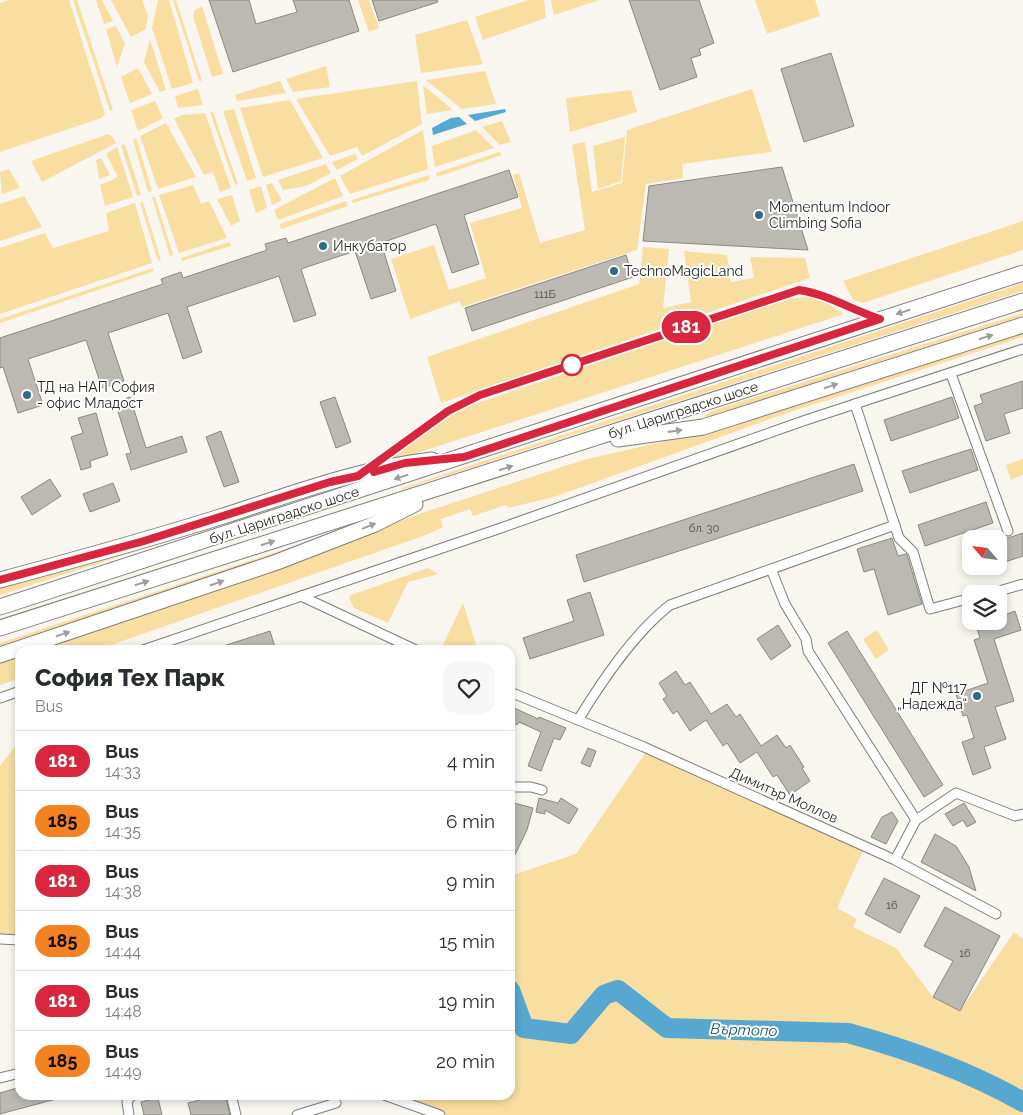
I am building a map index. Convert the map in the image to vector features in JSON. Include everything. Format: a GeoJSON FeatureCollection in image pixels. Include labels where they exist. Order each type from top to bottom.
{"type":"FeatureCollection","features":[{"type":"Feature","properties":{"kind":"highway","name":"бул. Цариградско шосе"},"geometry":{"type":"LineString","coordinates":[[0,607],[1023,273]]}},
{"type":"Feature","properties":{"kind":"highway","name":"бул. Цариградско шосе"},"geometry":{"type":"LineString","coordinates":[[0,628],[1023,302]]}},
{"type":"Feature","properties":{"kind":"highway"},"geometry":{"type":"LineString","coordinates":[[575,445],[703,427],[1023,325]]}},
{"type":"Feature","properties":{"kind":"highway"},"geometry":{"type":"LineString","coordinates":[[0,580],[144,541],[330,482],[405,463],[464,457]]}},
{"type":"Feature","properties":{"kind":"highway"},"geometry":{"type":"LineString","coordinates":[[30,645],[277,562],[375,524],[459,483]]}},
{"type":"Feature","properties":{"kind":"highway"},"geometry":{"type":"LineString","coordinates":[[0,655],[15,650]]}},
{"type":"Feature","properties":{"kind":"street"},"geometry":{"type":"LineString","coordinates":[[158,645],[856,404],[1023,349]]}},
{"type":"Feature","properties":{"kind":"street"},"geometry":{"type":"LineString","coordinates":[[951,374],[1008,530]]}},
{"type":"Feature","properties":{"kind":"street"},"geometry":{"type":"LineString","coordinates":[[856,404],[899,538],[913,552],[930,609],[962,600]]}},
{"type":"Feature","properties":{"kind":"street"},"geometry":{"type":"LineString","coordinates":[[578,720],[597,690],[654,618],[670,605],[895,524]]}},
{"type":"Feature","properties":{"kind":"street"},"geometry":{"type":"LineString","coordinates":[[771,569],[785,604],[806,639],[808,651],[916,820]]}},
{"type":"Feature","properties":{"kind":"street"},"geometry":{"type":"LineString","coordinates":[[1007,589],[1023,584]]}},
{"type":"Feature","properties":{"kind":"street"},"geometry":{"type":"LineString","coordinates":[[301,596],[405,645]]}},
{"type":"Feature","properties":{"kind":"street"},"geometry":{"type":"LineString","coordinates":[[1,697],[15,693]]}},
{"type":"Feature","properties":{"kind":"street","name":"Димитър Моллов"},"geometry":{"type":"LineString","coordinates":[[515,694],[895,860],[996,914]]}},
{"type":"Feature","properties":{"kind":"street"},"geometry":{"type":"LineString","coordinates":[[515,787],[531,787],[542,790]]}},
{"type":"Feature","properties":{"kind":"street"},"geometry":{"type":"LineString","coordinates":[[895,860],[916,820],[956,793],[1014,816],[1023,814]]}},
{"type":"Feature","properties":{"kind":"street"},"geometry":{"type":"LineString","coordinates":[[0,938],[15,940]]}},
{"type":"Feature","properties":{"kind":"street"},"geometry":{"type":"LineString","coordinates":[[0,1078],[15,1074]]}},
{"type":"Feature","properties":{"kind":"street"},"geometry":{"type":"LineString","coordinates":[[128,1100],[127,1102],[129,1115]]}},
{"type":"Feature","properties":{"kind":"street"},"geometry":{"type":"LineString","coordinates":[[232,1100],[236,1115]]}},
{"type":"Feature","properties":{"kind":"street"},"geometry":{"type":"LineString","coordinates":[[398,1100],[440,1115]]}},
{"type":"Feature","properties":{"kind":"street"},"geometry":{"type":"LineString","coordinates":[[296,1115],[336,1103]]}},
{"type":"Feature","properties":{"kind":"shaded area"},"geometry":{"type":"Polygon","coordinates":[[[9,0],[69,0],[105,114],[101,118],[0,152],[0,3],[9,0]]]}},
{"type":"Feature","properties":{"kind":"shaded area"},"geometry":{"type":"Polygon","coordinates":[[[73,0],[77,0],[113,110],[110,111],[73,0]]]}},
{"type":"Feature","properties":{"kind":"shaded area"},"geometry":{"type":"Polygon","coordinates":[[[96,0],[102,0],[113,21],[104,24],[96,0]]]}},
{"type":"Feature","properties":{"kind":"shaded area"},"geometry":{"type":"Polygon","coordinates":[[[111,0],[142,0],[148,16],[146,29],[131,37],[111,0]]]}},
{"type":"Feature","properties":{"kind":"shaded area"},"geometry":{"type":"Polygon","coordinates":[[[158,0],[169,0],[193,83],[172,89],[152,28],[158,0]]]}},
{"type":"Feature","properties":{"kind":"shaded area"},"geometry":{"type":"Polygon","coordinates":[[[173,0],[176,0],[202,81],[199,81],[173,0]]]}},
{"type":"Feature","properties":{"kind":"shaded area"},"geometry":{"type":"Polygon","coordinates":[[[358,0],[369,0],[379,28],[369,32],[358,0]]]}},
{"type":"Feature","properties":{"kind":"shaded area"},"geometry":{"type":"Polygon","coordinates":[[[528,0],[544,0],[546,18],[483,40],[475,17],[528,0]]]}},
{"type":"Feature","properties":{"kind":"shaded area"},"geometry":{"type":"Polygon","coordinates":[[[551,0],[599,0],[554,15],[551,0]]]}},
{"type":"Feature","properties":{"kind":"shaded area"},"geometry":{"type":"Polygon","coordinates":[[[755,0],[815,0],[820,16],[767,34],[755,0]]]}},
{"type":"Feature","properties":{"kind":"shaded area"},"geometry":{"type":"Polygon","coordinates":[[[202,6],[223,74],[212,77],[193,16],[195,10],[202,6]]]}},
{"type":"Feature","properties":{"kind":"shaded area"},"geometry":{"type":"Polygon","coordinates":[[[467,20],[483,64],[421,73],[415,35],[467,20]]]}},
{"type":"Feature","properties":{"kind":"shaded area"},"geometry":{"type":"Polygon","coordinates":[[[116,26],[125,44],[117,67],[106,29],[116,26]]]}},
{"type":"Feature","properties":{"kind":"shaded area"},"geometry":{"type":"Polygon","coordinates":[[[150,39],[166,90],[160,92],[144,62],[150,39]]]}},
{"type":"Feature","properties":{"kind":"shaded area"},"geometry":{"type":"Polygon","coordinates":[[[326,66],[330,87],[293,92],[286,79],[326,66]]]}},
{"type":"Feature","properties":{"kind":"shaded area"},"geometry":{"type":"Polygon","coordinates":[[[138,68],[152,94],[130,103],[121,77],[138,68]]]}},
{"type":"Feature","properties":{"kind":"shaded area"},"geometry":{"type":"Polygon","coordinates":[[[485,71],[496,104],[462,109],[426,80],[485,71]]]}},
{"type":"Feature","properties":{"kind":"shaded area"},"geometry":{"type":"Polygon","coordinates":[[[280,81],[286,93],[237,101],[235,95],[280,81]]]}},
{"type":"Feature","properties":{"kind":"shaded area"},"geometry":{"type":"Polygon","coordinates":[[[417,81],[422,124],[362,156],[357,147],[330,156],[296,99],[417,81]]]}},
{"type":"Feature","properties":{"kind":"shaded area"},"geometry":{"type":"Polygon","coordinates":[[[423,85],[453,110],[427,114],[423,85]]]}},
{"type":"Feature","properties":{"kind":"shaded area"},"geometry":{"type":"Polygon","coordinates":[[[198,89],[203,105],[178,108],[175,96],[198,89]]]}},
{"type":"Feature","properties":{"kind":"shaded area"},"geometry":{"type":"Polygon","coordinates":[[[752,89],[772,152],[682,164],[683,178],[646,184],[637,250],[462,307],[460,301],[410,319],[391,259],[434,245],[449,290],[486,278],[470,223],[522,208],[513,175],[519,173],[540,243],[585,230],[572,145],[585,142],[592,192],[622,183],[627,130],[752,89]]]}},
{"type":"Feature","properties":{"kind":"shaded area"},"geometry":{"type":"Polygon","coordinates":[[[631,90],[637,112],[570,132],[566,98],[631,90]]]}},
{"type":"Feature","properties":{"kind":"shaded area"},"geometry":{"type":"Polygon","coordinates":[[[290,100],[323,158],[263,177],[240,108],[290,100]]]}},
{"type":"Feature","properties":{"kind":"shaded area"},"geometry":{"type":"Polygon","coordinates":[[[155,101],[163,118],[138,131],[131,110],[155,101]]]}},
{"type":"Feature","properties":{"kind":"shaded area"},"geometry":{"type":"Polygon","coordinates":[[[234,109],[256,178],[247,181],[223,111],[234,109]]]}},
{"type":"Feature","properties":{"kind":"shaded area"},"geometry":{"type":"Polygon","coordinates":[[[210,112],[213,112],[238,184],[235,185],[210,112]]]}},
{"type":"Feature","properties":{"kind":"shaded area"},"geometry":{"type":"Polygon","coordinates":[[[205,113],[231,188],[220,192],[213,172],[204,175],[174,119],[182,115],[205,113]]]}},
{"type":"Feature","properties":{"kind":"shaded area"},"geometry":{"type":"Polygon","coordinates":[[[502,121],[511,142],[500,145],[482,127],[502,121]]]}},
{"type":"Feature","properties":{"kind":"shaded area"},"geometry":{"type":"Polygon","coordinates":[[[166,123],[196,177],[158,189],[140,136],[166,123]]]}},
{"type":"Feature","properties":{"kind":"shaded area"},"geometry":{"type":"Polygon","coordinates":[[[423,130],[428,169],[350,194],[340,176],[423,130]]]}},
{"type":"Feature","properties":{"kind":"shaded area"},"geometry":{"type":"Polygon","coordinates":[[[476,130],[494,148],[435,167],[432,146],[476,130]]]}},
{"type":"Feature","properties":{"kind":"shaded area"},"geometry":{"type":"Polygon","coordinates":[[[108,134],[116,143],[42,182],[31,161],[108,134]]]}},
{"type":"Feature","properties":{"kind":"shaded area"},"geometry":{"type":"Polygon","coordinates":[[[625,137],[621,181],[598,189],[593,146],[625,137]]]}},
{"type":"Feature","properties":{"kind":"shaded area"},"geometry":{"type":"Polygon","coordinates":[[[136,138],[152,191],[148,192],[133,140],[136,138]]]}},
{"type":"Feature","properties":{"kind":"shaded area"},"geometry":{"type":"Polygon","coordinates":[[[125,144],[141,195],[137,196],[121,145],[125,144]]]}},
{"type":"Feature","properties":{"kind":"shaded area"},"geometry":{"type":"Polygon","coordinates":[[[117,147],[133,197],[105,206],[100,185],[118,177],[106,154],[117,147]]]}},
{"type":"Feature","properties":{"kind":"shaded area"},"geometry":{"type":"Polygon","coordinates":[[[499,152],[502,155],[437,177],[436,173],[499,152]]]}},
{"type":"Feature","properties":{"kind":"shaded area"},"geometry":{"type":"Polygon","coordinates":[[[355,154],[358,159],[337,170],[332,162],[355,154]]]}},
{"type":"Feature","properties":{"kind":"shaded area"},"geometry":{"type":"Polygon","coordinates":[[[101,158],[110,175],[99,179],[96,160],[101,158]]]}},
{"type":"Feature","properties":{"kind":"shaded area"},"geometry":{"type":"Polygon","coordinates":[[[326,164],[331,173],[306,186],[283,190],[278,180],[326,164]]]}},
{"type":"Feature","properties":{"kind":"shaded area"},"geometry":{"type":"Polygon","coordinates":[[[9,169],[20,188],[2,194],[0,172],[9,169]]]}},
{"type":"Feature","properties":{"kind":"shaded area"},"geometry":{"type":"Polygon","coordinates":[[[429,175],[429,180],[353,203],[352,200],[429,175]]]}},
{"type":"Feature","properties":{"kind":"shaded area"},"geometry":{"type":"Polygon","coordinates":[[[335,178],[343,196],[278,220],[274,210],[335,178]]]}},
{"type":"Feature","properties":{"kind":"shaded area"},"geometry":{"type":"Polygon","coordinates":[[[272,183],[282,200],[272,205],[266,185],[272,183]]]}},
{"type":"Feature","properties":{"kind":"shaded area"},"geometry":{"type":"Polygon","coordinates":[[[193,185],[201,204],[209,201],[227,238],[179,253],[159,195],[193,185]]]}},
{"type":"Feature","properties":{"kind":"shaded area"},"geometry":{"type":"Polygon","coordinates":[[[261,186],[267,208],[256,213],[249,190],[261,186]]]}},
{"type":"Feature","properties":{"kind":"shaded area"},"geometry":{"type":"Polygon","coordinates":[[[232,195],[240,221],[231,226],[217,199],[232,195]]]}},
{"type":"Feature","properties":{"kind":"shaded area"},"geometry":{"type":"Polygon","coordinates":[[[24,196],[42,227],[0,241],[0,204],[24,196]]]}},
{"type":"Feature","properties":{"kind":"shaded area"},"geometry":{"type":"Polygon","coordinates":[[[152,197],[155,197],[173,255],[170,256],[152,197]]]}},
{"type":"Feature","properties":{"kind":"shaded area"},"geometry":{"type":"Polygon","coordinates":[[[346,201],[348,206],[281,229],[280,224],[346,201]]]}},
{"type":"Feature","properties":{"kind":"shaded area"},"geometry":{"type":"Polygon","coordinates":[[[143,202],[161,260],[158,261],[140,203],[143,202]]]}},
{"type":"Feature","properties":{"kind":"shaded area"},"geometry":{"type":"Polygon","coordinates":[[[135,203],[152,263],[0,314],[0,248],[45,233],[53,248],[109,231],[106,213],[135,203]]]}},
{"type":"Feature","properties":{"kind":"shaded area"},"geometry":{"type":"Polygon","coordinates":[[[1023,221],[1023,250],[863,303],[853,300],[843,281],[1023,221]]]}},
{"type":"Feature","properties":{"kind":"shaded area"},"geometry":{"type":"Polygon","coordinates":[[[229,242],[231,246],[182,261],[181,258],[229,242]]]}},
{"type":"Feature","properties":{"kind":"shaded area"},"geometry":{"type":"Polygon","coordinates":[[[643,247],[669,249],[663,308],[691,302],[684,251],[727,255],[731,282],[754,278],[750,257],[805,258],[810,278],[441,403],[427,357],[639,284],[643,247]]]}},
{"type":"Feature","properties":{"kind":"shaded area"},"geometry":{"type":"Polygon","coordinates":[[[153,268],[154,271],[0,323],[0,319],[153,268]]]}},
{"type":"Feature","properties":{"kind":"shaded area"},"geometry":{"type":"Polygon","coordinates":[[[1023,283],[1023,291],[401,490],[402,488],[1023,283]]]}},
{"type":"Feature","properties":{"kind":"shaded area"},"geometry":{"type":"Polygon","coordinates":[[[807,297],[825,302],[844,314],[393,461],[383,461],[433,425],[466,407],[787,299],[807,297]]]}},
{"type":"Feature","properties":{"kind":"shaded area"},"geometry":{"type":"Polygon","coordinates":[[[1023,313],[1023,316],[821,380],[821,382],[708,417],[704,416],[714,410],[1023,313]]]}},
{"type":"Feature","properties":{"kind":"shaded area"},"geometry":{"type":"Polygon","coordinates":[[[1023,332],[1023,337],[781,415],[554,497],[508,508],[506,505],[473,516],[470,509],[441,519],[443,527],[426,535],[111,645],[47,645],[357,538],[413,516],[583,460],[710,431],[1023,332]]]}},
{"type":"Feature","properties":{"kind":"shaded area"},"geometry":{"type":"Polygon","coordinates":[[[1023,459],[1023,475],[1011,480],[1006,465],[1023,459]]]}},
{"type":"Feature","properties":{"kind":"shaded area"},"geometry":{"type":"Polygon","coordinates":[[[300,501],[177,538],[0,595],[0,588],[300,501]]]}},
{"type":"Feature","properties":{"kind":"shaded area"},"geometry":{"type":"Polygon","coordinates":[[[319,538],[282,554],[0,648],[0,643],[319,538]]]}},
{"type":"Feature","properties":{"kind":"shaded area"},"geometry":{"type":"Polygon","coordinates":[[[428,568],[438,574],[408,582],[388,623],[354,608],[349,598],[351,595],[428,568]]]}},
{"type":"Feature","properties":{"kind":"shaded area"},"geometry":{"type":"Polygon","coordinates":[[[463,603],[476,645],[443,645],[463,603]]]}},
{"type":"Feature","properties":{"kind":"shaded area"},"geometry":{"type":"Polygon","coordinates":[[[877,630],[889,650],[876,659],[863,639],[877,630]]]}},
{"type":"Feature","properties":{"kind":"shaded area"},"geometry":{"type":"Polygon","coordinates":[[[15,656],[15,680],[0,685],[0,661],[15,656]]]}},
{"type":"Feature","properties":{"kind":"shaded area"},"geometry":{"type":"Polygon","coordinates":[[[15,746],[15,940],[0,939],[0,766],[15,746]]]}},
{"type":"Feature","properties":{"kind":"shaded area"},"geometry":{"type":"Polygon","coordinates":[[[648,749],[865,846],[837,908],[857,919],[853,927],[896,948],[933,997],[960,1011],[1014,932],[1023,939],[1023,1115],[440,1115],[398,1100],[515,1100],[515,874],[576,854],[648,749]]]}},
{"type":"Feature","properties":{"kind":"water"},"geometry":{"type":"Polygon","coordinates":[[[505,109],[506,112],[475,121],[468,115],[505,109]]]}},
{"type":"Feature","properties":{"kind":"water"},"geometry":{"type":"Polygon","coordinates":[[[459,117],[467,124],[433,135],[432,128],[451,118],[459,117]]]}},
{"type":"Feature","properties":{"kind":"building"},"geometry":{"type":"Polygon","coordinates":[[[209,0],[249,0],[256,24],[297,12],[293,0],[349,0],[359,31],[233,72],[209,0]]]}},
{"type":"Feature","properties":{"kind":"building"},"geometry":{"type":"Polygon","coordinates":[[[372,0],[437,0],[438,2],[379,21],[372,0]]]}},
{"type":"Feature","properties":{"kind":"building"},"geometry":{"type":"Polygon","coordinates":[[[629,0],[699,0],[714,43],[699,49],[701,55],[691,58],[697,77],[660,90],[629,0]]]}},
{"type":"Feature","properties":{"kind":"building"},"geometry":{"type":"Polygon","coordinates":[[[831,53],[854,126],[804,142],[781,69],[831,53]]]}},
{"type":"Feature","properties":{"kind":"building"},"geometry":{"type":"Polygon","coordinates":[[[782,167],[808,250],[643,241],[649,186],[782,167]]]}},
{"type":"Feature","properties":{"kind":"building"},"geometry":{"type":"Polygon","coordinates":[[[509,170],[518,197],[464,215],[479,264],[452,273],[436,224],[381,243],[396,291],[371,299],[355,251],[301,269],[316,315],[294,322],[279,276],[187,307],[202,352],[183,359],[168,313],[108,333],[124,381],[102,388],[86,340],[28,359],[43,405],[18,413],[3,367],[0,368],[0,338],[163,284],[161,279],[181,272],[183,278],[267,250],[265,244],[286,238],[288,243],[509,170]]]}},
{"type":"Feature","properties":{"kind":"building"},"geometry":{"type":"Polygon","coordinates":[[[626,255],[633,277],[472,331],[465,308],[626,255]]]}},
{"type":"Feature","properties":{"kind":"building"},"geometry":{"type":"Polygon","coordinates":[[[1023,381],[1023,408],[1004,414],[1010,433],[986,441],[974,406],[983,403],[980,395],[1023,381]]]}},
{"type":"Feature","properties":{"kind":"building"},"geometry":{"type":"Polygon","coordinates":[[[130,397],[146,448],[182,436],[187,452],[131,470],[126,454],[131,453],[115,402],[130,397]]]}},
{"type":"Feature","properties":{"kind":"building"},"geometry":{"type":"Polygon","coordinates":[[[335,397],[351,442],[336,448],[320,402],[335,397]]]}},
{"type":"Feature","properties":{"kind":"building"},"geometry":{"type":"Polygon","coordinates":[[[952,397],[959,418],[891,441],[884,420],[952,397]]]}},
{"type":"Feature","properties":{"kind":"building"},"geometry":{"type":"Polygon","coordinates":[[[96,413],[108,455],[90,461],[91,467],[81,470],[71,437],[83,433],[78,418],[96,413]]]}},
{"type":"Feature","properties":{"kind":"building"},"geometry":{"type":"Polygon","coordinates":[[[221,431],[239,482],[224,487],[206,437],[221,431]]]}},
{"type":"Feature","properties":{"kind":"building"},"geometry":{"type":"Polygon","coordinates":[[[971,449],[978,470],[910,493],[902,471],[971,449]]]}},
{"type":"Feature","properties":{"kind":"building"},"geometry":{"type":"Polygon","coordinates":[[[854,464],[863,491],[584,582],[576,555],[854,464]]]}},
{"type":"Feature","properties":{"kind":"building"},"geometry":{"type":"Polygon","coordinates":[[[50,479],[61,496],[32,515],[21,497],[50,479]]]}},
{"type":"Feature","properties":{"kind":"building"},"geometry":{"type":"Polygon","coordinates":[[[113,483],[120,501],[90,512],[83,494],[113,483]]]}},
{"type":"Feature","properties":{"kind":"building"},"geometry":{"type":"Polygon","coordinates":[[[986,502],[993,523],[972,530],[962,530],[962,533],[925,546],[918,525],[986,502]]]}},
{"type":"Feature","properties":{"kind":"building"},"geometry":{"type":"Polygon","coordinates":[[[1023,533],[1023,556],[1008,561],[1008,538],[1023,533]]]}},
{"type":"Feature","properties":{"kind":"building"},"geometry":{"type":"Polygon","coordinates":[[[892,538],[898,556],[907,555],[922,604],[888,615],[874,569],[864,572],[857,549],[892,538]]]}},
{"type":"Feature","properties":{"kind":"building"},"geometry":{"type":"Polygon","coordinates":[[[590,592],[604,635],[530,659],[523,638],[574,621],[567,600],[590,592]]]}},
{"type":"Feature","properties":{"kind":"building"},"geometry":{"type":"Polygon","coordinates":[[[1015,611],[1021,630],[994,639],[1014,701],[995,707],[1006,739],[984,747],[991,768],[973,775],[962,742],[974,738],[967,715],[963,716],[956,694],[988,683],[974,640],[980,638],[978,630],[1007,630],[1007,614],[1015,611]]]}},
{"type":"Feature","properties":{"kind":"building"},"geometry":{"type":"Polygon","coordinates":[[[778,625],[791,646],[771,660],[757,639],[778,625]]]}},
{"type":"Feature","properties":{"kind":"building"},"geometry":{"type":"Polygon","coordinates":[[[270,631],[274,645],[226,645],[270,631]]]}},
{"type":"Feature","properties":{"kind":"building"},"geometry":{"type":"Polygon","coordinates":[[[847,631],[943,785],[924,797],[828,643],[847,631]]]}},
{"type":"Feature","properties":{"kind":"building"},"geometry":{"type":"Polygon","coordinates":[[[676,671],[685,685],[690,682],[711,714],[727,704],[736,717],[740,714],[761,746],[777,735],[786,748],[790,745],[804,767],[802,768],[810,781],[790,795],[777,775],[773,777],[757,752],[740,763],[727,743],[723,746],[706,720],[690,731],[677,711],[673,714],[663,699],[667,696],[659,683],[676,671]]]}},
{"type":"Feature","properties":{"kind":"building"},"geometry":{"type":"Polygon","coordinates":[[[515,708],[538,719],[539,717],[566,728],[560,740],[554,738],[541,771],[528,766],[541,732],[519,722],[517,725],[515,724],[515,708]]]}},
{"type":"Feature","properties":{"kind":"building"},"geometry":{"type":"Polygon","coordinates":[[[588,748],[596,751],[590,767],[581,763],[588,748]]]}},
{"type":"Feature","properties":{"kind":"building"},"geometry":{"type":"Polygon","coordinates":[[[539,798],[558,803],[561,798],[578,809],[569,824],[545,810],[545,814],[536,812],[539,798]]]}},
{"type":"Feature","properties":{"kind":"building"},"geometry":{"type":"Polygon","coordinates":[[[515,803],[533,808],[527,830],[515,855],[515,803]]]}},
{"type":"Feature","properties":{"kind":"building"},"geometry":{"type":"Polygon","coordinates":[[[964,803],[976,822],[967,827],[963,820],[953,826],[945,814],[964,803]]]}},
{"type":"Feature","properties":{"kind":"building"},"geometry":{"type":"Polygon","coordinates":[[[892,812],[898,821],[886,844],[871,837],[882,817],[892,812]]]}},
{"type":"Feature","properties":{"kind":"building"},"geometry":{"type":"Polygon","coordinates":[[[935,834],[956,846],[969,867],[976,891],[921,862],[935,834]]]}},
{"type":"Feature","properties":{"kind":"building"},"geometry":{"type":"Polygon","coordinates":[[[884,878],[920,896],[900,933],[865,914],[884,878]]]}},
{"type":"Feature","properties":{"kind":"building"},"geometry":{"type":"Polygon","coordinates":[[[945,907],[1000,936],[960,1011],[933,997],[953,961],[924,946],[945,907]]]}},
{"type":"Feature","properties":{"kind":"building"},"geometry":{"type":"Polygon","coordinates":[[[15,1088],[15,1100],[52,1100],[0,1114],[0,1093],[15,1088]]]}},
{"type":"Feature","properties":{"kind":"building"},"geometry":{"type":"Polygon","coordinates":[[[158,1100],[162,1115],[144,1115],[141,1102],[158,1100]]]}},
{"type":"Feature","properties":{"kind":"building"},"geometry":{"type":"Polygon","coordinates":[[[200,1100],[226,1100],[230,1115],[191,1115],[188,1103],[200,1100]]]}},
{"type":"Feature","properties":{"kind":"waterway","name":"Въртопо"},"geometry":{"type":"LineString","coordinates":[[515,1004],[524,1028],[571,1034],[604,995],[618,990],[667,1028],[848,1033],[938,1062],[982,1081],[1023,1102]]}},
{"type":"Feature","properties":{"kind":"bus line","name":"181"},"geometry":{"type":"LineString","coordinates":[[0,580],[144,541],[330,482],[358,476],[404,440],[448,411],[480,395],[799,290],[817,293],[852,310],[880,319],[464,457],[405,463],[374,472]]}},
{"type":"Feature","properties":{"kind":"place","name":"Momentum Indoor Climbing Sofia"},"geometry":{"type":"Point","coordinates":[759,215]}},
{"type":"Feature","properties":{"kind":"place","name":"Инкубатор"},"geometry":{"type":"Point","coordinates":[323,246]}},
{"type":"Feature","properties":{"kind":"place","name":"TechnoMagicLand"},"geometry":{"type":"Point","coordinates":[614,271]}},
{"type":"Feature","properties":{"kind":"place","name":"ТД на НАП София - офис Младост"},"geometry":{"type":"Point","coordinates":[27,395]}},
{"type":"Feature","properties":{"kind":"place","name":"ДГ №117 „Надежда“"},"geometry":{"type":"Point","coordinates":[977,696]}}]}
